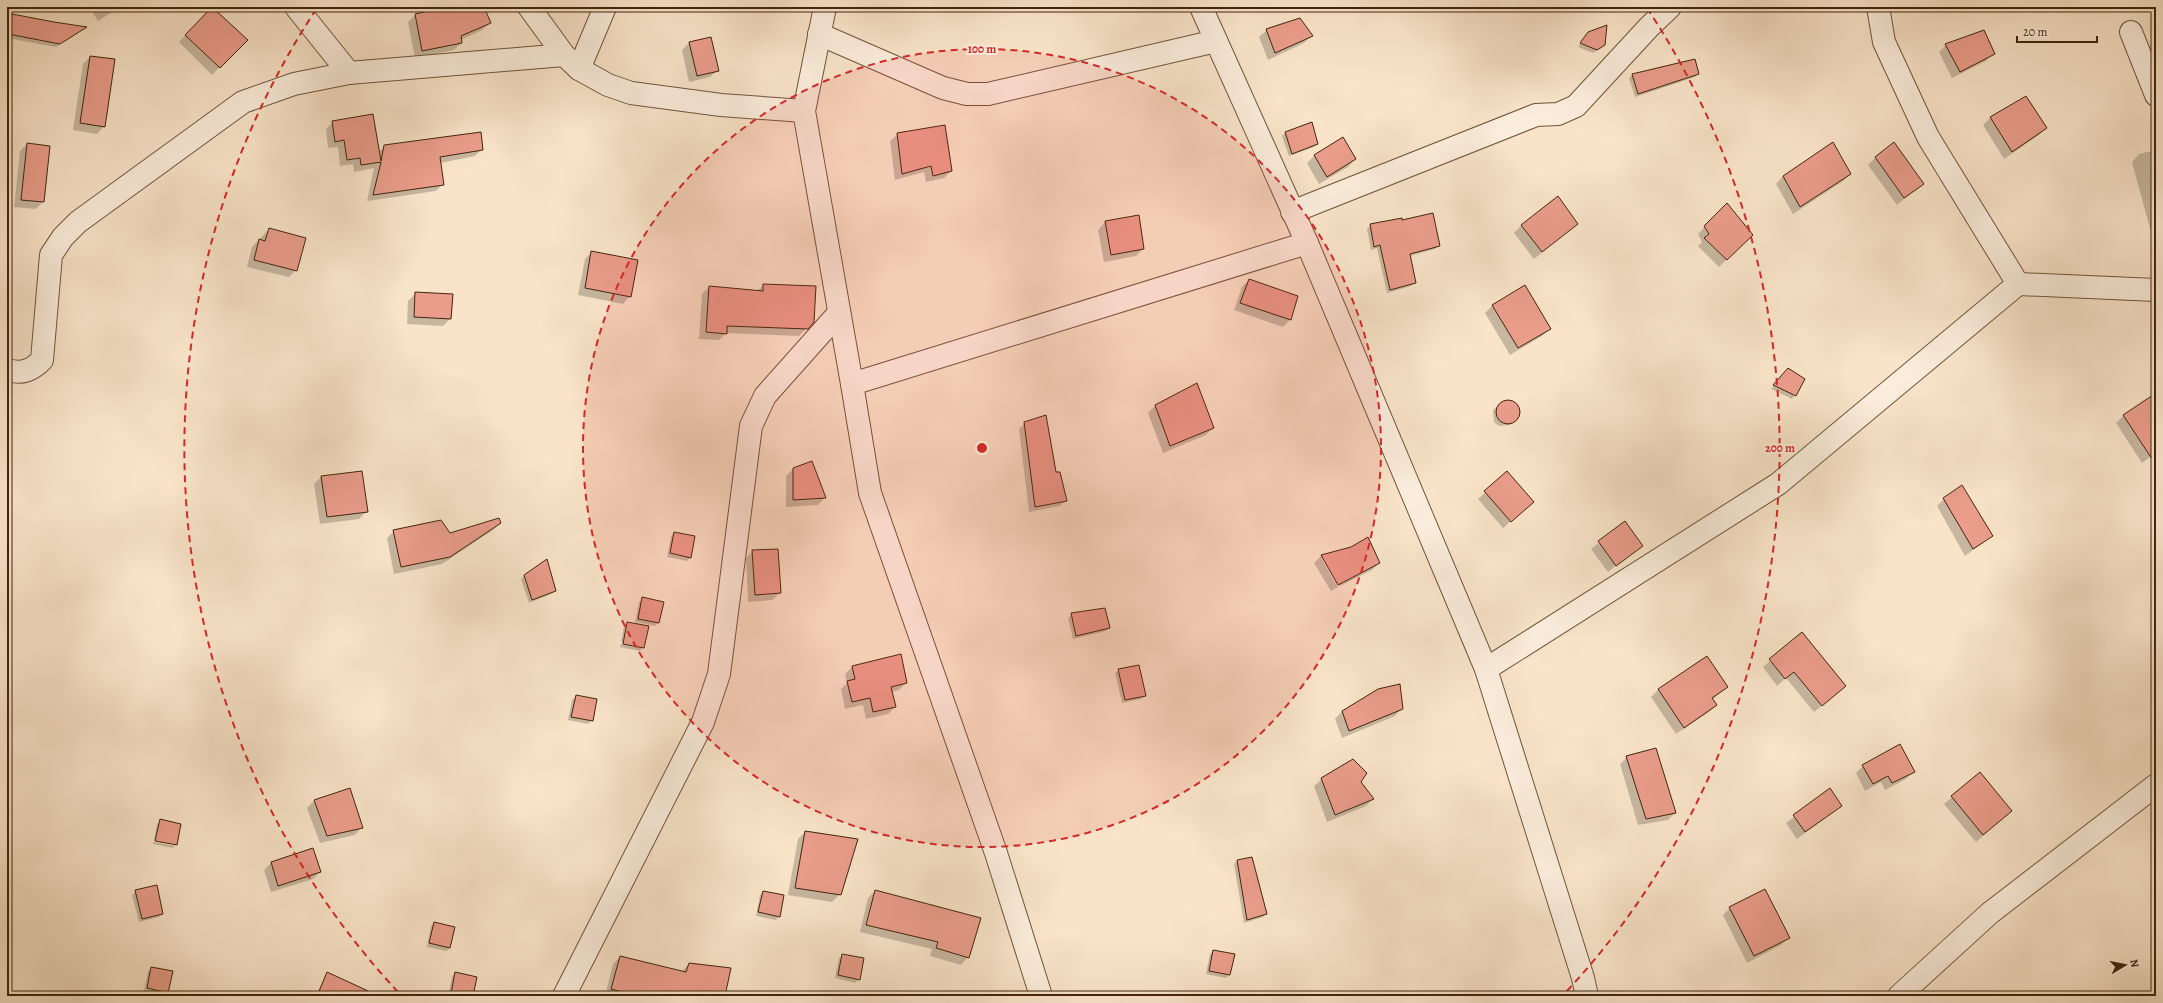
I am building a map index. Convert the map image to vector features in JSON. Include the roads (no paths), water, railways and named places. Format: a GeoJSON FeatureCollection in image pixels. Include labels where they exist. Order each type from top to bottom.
{"type":"FeatureCollection","features":[{"type":"Feature","properties":{"kind":"street"},"geometry":{"type":"LineString","coordinates":[[296,7],[349,73]]}},
{"type":"Feature","properties":{"kind":"street"},"geometry":{"type":"LineString","coordinates":[[529,7],[572,62],[608,85],[630,93],[721,105],[804,111]]}},
{"type":"Feature","properties":{"kind":"street"},"geometry":{"type":"LineString","coordinates":[[572,62],[605,7]]}},
{"type":"Feature","properties":{"kind":"street"},"geometry":{"type":"LineString","coordinates":[[825,7],[804,111],[870,493],[996,853],[1041,996]]}},
{"type":"Feature","properties":{"kind":"street"},"geometry":{"type":"LineString","coordinates":[[1201,7],[1307,243],[1486,669],[1581,970],[1586,996]]}},
{"type":"Feature","properties":{"kind":"street"},"geometry":{"type":"LineString","coordinates":[[1292,212],[1536,115],[1558,114],[1576,106],[1649,27],[1670,7]]}},
{"type":"Feature","properties":{"kind":"street"},"geometry":{"type":"LineString","coordinates":[[1878,7],[1884,42],[1928,137],[2018,284]]}},
{"type":"Feature","properties":{"kind":"street"},"geometry":{"type":"LineString","coordinates":[[2131,32],[2156,95]]}},
{"type":"Feature","properties":{"kind":"street"},"geometry":{"type":"LineString","coordinates":[[819,34],[944,88],[967,94],[988,94],[1216,41]]}},
{"type":"Feature","properties":{"kind":"street"},"geometry":{"type":"LineString","coordinates":[[7,370],[18,373],[32,370],[42,360],[51,255],[63,237],[78,222],[243,102],[294,84],[349,73],[572,62]]}},
{"type":"Feature","properties":{"kind":"street"},"geometry":{"type":"LineString","coordinates":[[852,384],[1307,243]]}},
{"type":"Feature","properties":{"kind":"street"},"geometry":{"type":"LineString","coordinates":[[1486,669],[1778,484],[2018,284],[2156,290]]}},
{"type":"Feature","properties":{"kind":"street"},"geometry":{"type":"LineString","coordinates":[[564,996],[703,722],[719,674],[751,426],[765,396],[838,314]]}},
{"type":"Feature","properties":{"kind":"street"},"geometry":{"type":"LineString","coordinates":[[1899,996],[1990,913],[2156,785]]}}]}
